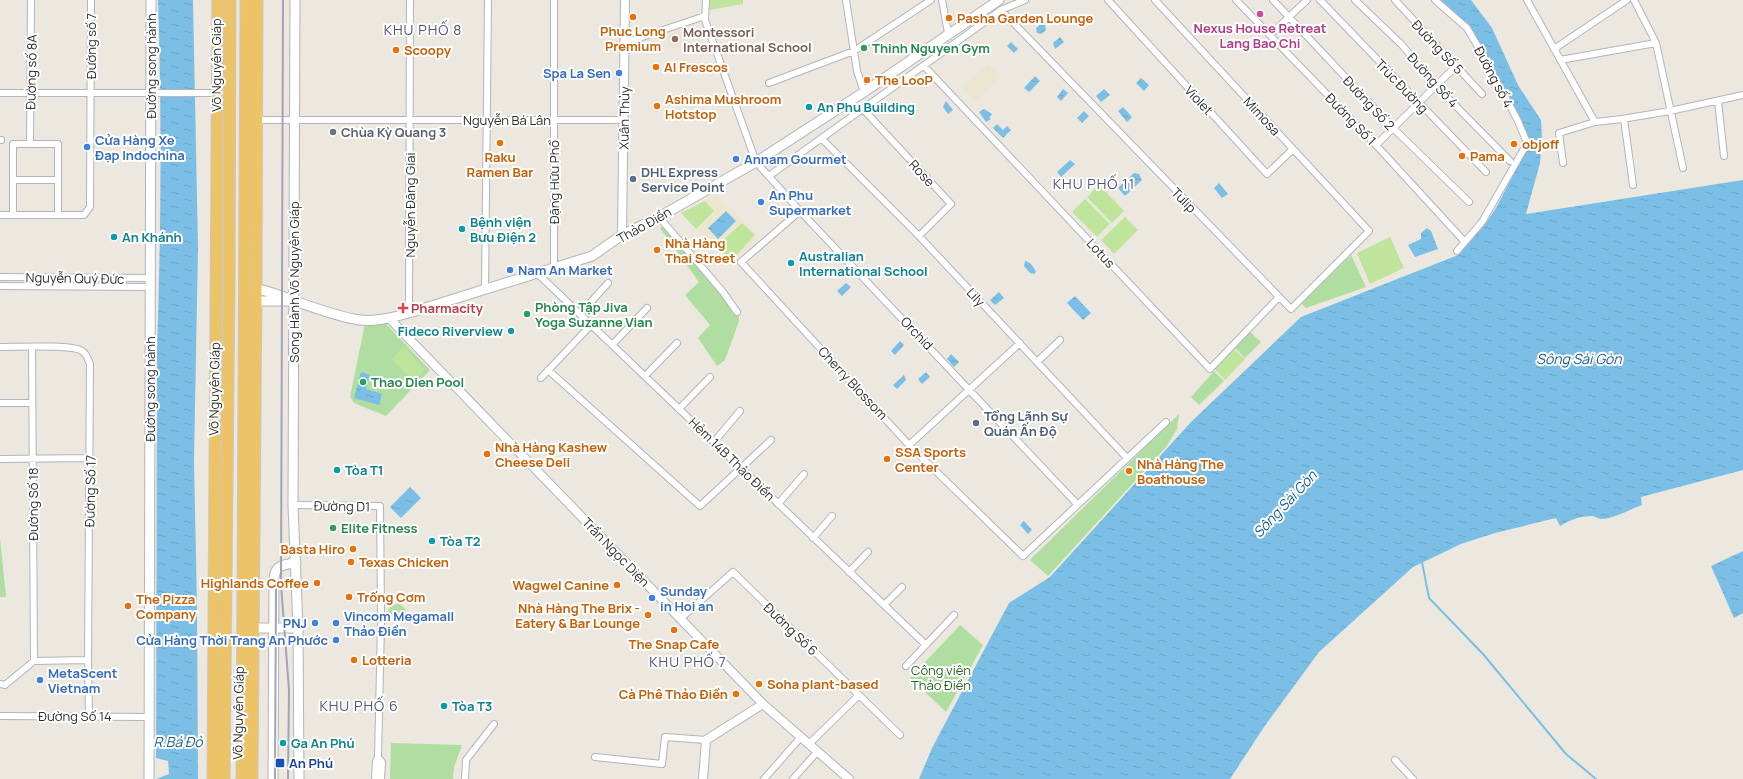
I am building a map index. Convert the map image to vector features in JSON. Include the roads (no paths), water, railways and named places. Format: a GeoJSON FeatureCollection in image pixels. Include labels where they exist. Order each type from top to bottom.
{"type":"FeatureCollection","features":[{"type":"Feature","properties":{"kind":"highway","name":"Võ Nguyên Giáp"},"geometry":{"type":"LineString","coordinates":[[213,779],[218,0]]}},
{"type":"Feature","properties":{"kind":"highway","name":"Võ Nguyên Giáp"},"geometry":{"type":"LineString","coordinates":[[224,779],[230,0]]}},
{"type":"Feature","properties":{"kind":"highway","name":"Võ Nguyên Giáp"},"geometry":{"type":"LineString","coordinates":[[242,779],[246,0]]}},
{"type":"Feature","properties":{"kind":"highway","name":"Võ Nguyên Giáp"},"geometry":{"type":"LineString","coordinates":[[252,779],[257,0]]}},
{"type":"Feature","properties":{"kind":"main road","name":"Đường song hành"},"geometry":{"type":"LineString","coordinates":[[149,779],[150,283],[154,93],[151,0]]}},
{"type":"Feature","properties":{"kind":"main road","name":"Song Hành Võ Nguyên Giáp"},"geometry":{"type":"LineString","coordinates":[[295,0],[293,505],[298,628],[300,722],[299,779]]}},
{"type":"Feature","properties":{"kind":"main road","name":"Thảo Điền"},"geometry":{"type":"LineString","coordinates":[[256,289],[271,291],[294,301],[348,318],[362,320],[389,318],[538,274],[592,256],[622,235],[659,217],[756,162],[864,92],[998,0]]}},
{"type":"Feature","properties":{"kind":"main road","name":"Thảo Điền"},"geometry":{"type":"LineString","coordinates":[[256,301],[294,301]]}},
{"type":"Feature","properties":{"kind":"main road"},"geometry":{"type":"LineString","coordinates":[[273,779],[274,575],[281,565],[296,563]]}},
{"type":"Feature","properties":{"kind":"main road"},"geometry":{"type":"LineString","coordinates":[[253,628],[298,628]]}},
{"type":"Feature","properties":{"kind":"street","name":"Đường số 8A"},"geometry":{"type":"LineString","coordinates":[[30,144],[31,0]]}},
{"type":"Feature","properties":{"kind":"street","name":"Đường số 7"},"geometry":{"type":"LineString","coordinates":[[58,215],[84,215],[90,207],[91,0]]}},
{"type":"Feature","properties":{"kind":"street","name":"Nguyễn Đăng Giai"},"geometry":{"type":"LineString","coordinates":[[409,313],[410,0]]}},
{"type":"Feature","properties":{"kind":"street"},"geometry":{"type":"LineString","coordinates":[[485,290],[488,0]]}},
{"type":"Feature","properties":{"kind":"street","name":"Đặng Hữu Phổ"},"geometry":{"type":"LineString","coordinates":[[554,0],[554,268]]}},
{"type":"Feature","properties":{"kind":"street","name":"Xuân Thủy"},"geometry":{"type":"LineString","coordinates":[[622,235],[625,0]]}},
{"type":"Feature","properties":{"kind":"street"},"geometry":{"type":"LineString","coordinates":[[706,0],[705,20],[756,162]]}},
{"type":"Feature","properties":{"kind":"street"},"geometry":{"type":"LineString","coordinates":[[846,0],[857,71],[864,92]]}},
{"type":"Feature","properties":{"kind":"street"},"geometry":{"type":"LineString","coordinates":[[769,83],[854,51],[931,0]]}},
{"type":"Feature","properties":{"kind":"street"},"geometry":{"type":"LineString","coordinates":[[942,0],[948,33]]}},
{"type":"Feature","properties":{"kind":"street"},"geometry":{"type":"LineString","coordinates":[[769,176],[1001,10],[1025,0]]}},
{"type":"Feature","properties":{"kind":"street","name":"Violet"},"geometry":{"type":"LineString","coordinates":[[1108,0],[1267,174],[1293,149]]}},
{"type":"Feature","properties":{"kind":"street","name":"Mimosa"},"geometry":{"type":"LineString","coordinates":[[1155,0],[1369,231]]}},
{"type":"Feature","properties":{"kind":"street","name":"Đường Số 1"},"geometry":{"type":"LineString","coordinates":[[1236,0],[1376,145],[1464,241]]}},
{"type":"Feature","properties":{"kind":"street","name":"Đường Số 2"},"geometry":{"type":"LineString","coordinates":[[1273,0],[1394,129],[1469,202]]}},
{"type":"Feature","properties":{"kind":"street"},"geometry":{"type":"LineString","coordinates":[[1270,35],[1307,0]]}},
{"type":"Feature","properties":{"kind":"street","name":"Trúc Đường"},"geometry":{"type":"LineString","coordinates":[[1320,0],[1486,172]]}},
{"type":"Feature","properties":{"kind":"street","name":"Đường Số 4"},"geometry":{"type":"LineString","coordinates":[[1355,0],[1401,44],[1437,86],[1512,164]]}},
{"type":"Feature","properties":{"kind":"street","name":"Đường Số 5"},"geometry":{"type":"LineString","coordinates":[[1395,0],[1482,94]]}},
{"type":"Feature","properties":{"kind":"street","name":"Đường số 4"},"geometry":{"type":"LineString","coordinates":[[1435,0],[1467,28],[1517,119],[1526,140],[1525,147],[1512,164],[1482,222],[1464,241],[1457,251]]}},
{"type":"Feature","properties":{"kind":"street"},"geometry":{"type":"LineString","coordinates":[[1526,0],[1595,122]]}},
{"type":"Feature","properties":{"kind":"street"},"geometry":{"type":"LineString","coordinates":[[1554,49],[1627,0]]}},
{"type":"Feature","properties":{"kind":"street"},"geometry":{"type":"LineString","coordinates":[[1634,0],[1656,43],[1682,168]]}},
{"type":"Feature","properties":{"kind":"street","name":"Tulip"},"geometry":{"type":"LineString","coordinates":[[1001,10],[1278,298],[1291,309],[1369,231]]}},
{"type":"Feature","properties":{"kind":"street"},"geometry":{"type":"LineString","coordinates":[[624,43],[705,16]]}},
{"type":"Feature","properties":{"kind":"street"},"geometry":{"type":"LineString","coordinates":[[1560,60],[1656,43]]}},
{"type":"Feature","properties":{"kind":"street","name":"Lotus"},"geometry":{"type":"LineString","coordinates":[[924,66],[1210,369],[1278,298]]}},
{"type":"Feature","properties":{"kind":"street"},"geometry":{"type":"LineString","coordinates":[[1376,145],[1394,129],[1456,66]]}},
{"type":"Feature","properties":{"kind":"street"},"geometry":{"type":"LineString","coordinates":[[0,93],[218,93]]}},
{"type":"Feature","properties":{"kind":"street"},"geometry":{"type":"LineString","coordinates":[[1563,163],[1559,133],[1595,122],[1624,119],[1670,111],[1743,95]]}},
{"type":"Feature","properties":{"kind":"street"},"geometry":{"type":"LineString","coordinates":[[1718,100],[1724,156]]}},
{"type":"Feature","properties":{"kind":"street","name":"Rose"},"geometry":{"type":"LineString","coordinates":[[862,108],[951,204],[919,236]]}},
{"type":"Feature","properties":{"kind":"street"},"geometry":{"type":"LineString","coordinates":[[1624,119],[1633,185]]}},
{"type":"Feature","properties":{"kind":"street","name":"Nguyễn Bá Lân"},"geometry":{"type":"LineString","coordinates":[[256,120],[624,120]]}},
{"type":"Feature","properties":{"kind":"street","name":"Lily"},"geometry":{"type":"LineString","coordinates":[[822,139],[919,236],[1127,458]]}},
{"type":"Feature","properties":{"kind":"street"},"geometry":{"type":"LineString","coordinates":[[0,215],[13,215],[58,215],[58,144],[13,144],[13,215]]}},
{"type":"Feature","properties":{"kind":"street","name":"Orchid"},"geometry":{"type":"LineString","coordinates":[[756,162],[800,211],[970,389],[1077,504]]}},
{"type":"Feature","properties":{"kind":"street"},"geometry":{"type":"LineString","coordinates":[[13,180],[58,180]]}},
{"type":"Feature","properties":{"kind":"street","name":"Cherry Blossom"},"geometry":{"type":"LineString","coordinates":[[800,211],[741,262],[909,445],[1023,556],[1077,504]]}},
{"type":"Feature","properties":{"kind":"street"},"geometry":{"type":"LineString","coordinates":[[659,217],[723,292],[737,312]]}},
{"type":"Feature","properties":{"kind":"street","name":"Hẻm 14B Thảo Điền"},"geometry":{"type":"LineString","coordinates":[[538,274],[926,645]]}},
{"type":"Feature","properties":{"kind":"street","name":"Nguyễn Quý Đức"},"geometry":{"type":"LineString","coordinates":[[0,277],[97,278],[150,283]]}},
{"type":"Feature","properties":{"kind":"street"},"geometry":{"type":"LineString","coordinates":[[44,277],[44,286]]}},
{"type":"Feature","properties":{"kind":"street"},"geometry":{"type":"LineString","coordinates":[[96,287],[97,278]]}},
{"type":"Feature","properties":{"kind":"street","name":"Nguyễn Quý Đức"},"geometry":{"type":"LineString","coordinates":[[0,286],[96,287],[150,283]]}},
{"type":"Feature","properties":{"kind":"street"},"geometry":{"type":"LineString","coordinates":[[580,314],[608,283]]}},
{"type":"Feature","properties":{"kind":"street"},"geometry":{"type":"LineString","coordinates":[[612,345],[647,308]]}},
{"type":"Feature","properties":{"kind":"street","name":"Trần Ngọc Diện"},"geometry":{"type":"LineString","coordinates":[[389,318],[762,704],[849,779]]}},
{"type":"Feature","properties":{"kind":"street"},"geometry":{"type":"LineString","coordinates":[[541,378],[591,324]]}},
{"type":"Feature","properties":{"kind":"street"},"geometry":{"type":"LineString","coordinates":[[1037,362],[1060,340]]}},
{"type":"Feature","properties":{"kind":"street"},"geometry":{"type":"LineString","coordinates":[[645,376],[677,343]]}},
{"type":"Feature","properties":{"kind":"street"},"geometry":{"type":"LineString","coordinates":[[909,445],[1020,343]]}},
{"type":"Feature","properties":{"kind":"street","name":"Đường Số 17"},"geometry":{"type":"LineString","coordinates":[[0,347],[63,347],[81,350],[86,354],[90,364],[89,716]]}},
{"type":"Feature","properties":{"kind":"street","name":"Đường Số 18"},"geometry":{"type":"LineString","coordinates":[[32,347],[34,661]]}},
{"type":"Feature","properties":{"kind":"street"},"geometry":{"type":"LineString","coordinates":[[548,370],[700,506],[771,440]]}},
{"type":"Feature","properties":{"kind":"street"},"geometry":{"type":"LineString","coordinates":[[679,409],[710,377]]}},
{"type":"Feature","properties":{"kind":"street"},"geometry":{"type":"LineString","coordinates":[[0,403],[32,403]]}},
{"type":"Feature","properties":{"kind":"street"},"geometry":{"type":"LineString","coordinates":[[714,442],[740,411]]}},
{"type":"Feature","properties":{"kind":"street"},"geometry":{"type":"LineString","coordinates":[[1077,504],[1166,422]]}},
{"type":"Feature","properties":{"kind":"street"},"geometry":{"type":"LineString","coordinates":[[0,458],[90,458]]}},
{"type":"Feature","properties":{"kind":"street"},"geometry":{"type":"LineString","coordinates":[[778,504],[804,474]]}},
{"type":"Feature","properties":{"kind":"street","name":"Đường D1"},"geometry":{"type":"LineString","coordinates":[[293,505],[380,506],[381,614]]}},
{"type":"Feature","properties":{"kind":"street"},"geometry":{"type":"LineString","coordinates":[[813,538],[832,516]]}},
{"type":"Feature","properties":{"kind":"street"},"geometry":{"type":"LineString","coordinates":[[849,572],[868,552]]}},
{"type":"Feature","properties":{"kind":"street","name":"Đường Số 6"},"geometry":{"type":"LineString","coordinates":[[680,619],[733,572],[900,735]]}},
{"type":"Feature","properties":{"kind":"street"},"geometry":{"type":"LineString","coordinates":[[884,605],[902,587]]}},
{"type":"Feature","properties":{"kind":"street"},"geometry":{"type":"LineString","coordinates":[[906,666],[954,615]]}},
{"type":"Feature","properties":{"kind":"street"},"geometry":{"type":"LineString","coordinates":[[375,779],[376,762],[378,757],[381,624]]}},
{"type":"Feature","properties":{"kind":"street"},"geometry":{"type":"LineString","coordinates":[[0,684],[5,685],[34,661],[88,660]]}},
{"type":"Feature","properties":{"kind":"street"},"geometry":{"type":"LineString","coordinates":[[809,744],[859,695]]}},
{"type":"Feature","properties":{"kind":"street"},"geometry":{"type":"LineString","coordinates":[[595,757],[662,764],[665,737],[706,740],[762,704]]}},
{"type":"Feature","properties":{"kind":"street","name":"Đường Số 14"},"geometry":{"type":"LineString","coordinates":[[0,716],[149,717]]}},
{"type":"Feature","properties":{"kind":"street"},"geometry":{"type":"LineString","coordinates":[[464,779],[466,760],[494,724]]}},
{"type":"Feature","properties":{"kind":"street"},"geometry":{"type":"LineString","coordinates":[[764,779],[802,737]]}},
{"type":"Feature","properties":{"kind":"street"},"geometry":{"type":"LineString","coordinates":[[703,779],[706,740]]}},
{"type":"Feature","properties":{"kind":"street"},"geometry":{"type":"LineString","coordinates":[[793,779],[817,752]]}},
{"type":"Feature","properties":{"kind":"street"},"geometry":{"type":"LineString","coordinates":[[378,757],[382,762],[381,779]]}},
{"type":"Feature","properties":{"kind":"street"},"geometry":{"type":"LineString","coordinates":[[1395,760],[1413,779]]}},
{"type":"Feature","properties":{"kind":"water","name":"R.Bá Đỏ"},"geometry":{"type":"Polygon","coordinates":[[[158,0],[193,0],[198,248],[194,461],[198,779],[156,779],[169,774],[168,761],[156,758],[157,350],[160,175],[158,0]]]}},
{"type":"Feature","properties":{"kind":"water","name":"Sông Sài Gòn"},"geometry":{"type":"Polygon","coordinates":[[[1440,0],[1471,0],[1492,28],[1518,85],[1541,120],[1542,139],[1540,163],[1526,214],[1743,180],[1743,470],[1641,497],[1642,505],[1606,519],[1599,519],[1593,516],[1583,517],[1571,520],[1560,526],[1556,518],[1495,533],[1461,544],[1413,567],[1319,652],[1264,727],[1230,779],[919,779],[932,748],[1009,603],[1050,577],[1191,422],[1301,317],[1458,255],[1486,223],[1496,208],[1530,143],[1469,25],[1440,0]]]}},
{"type":"Feature","properties":{"kind":"water"},"geometry":{"type":"Polygon","coordinates":[[[1041,24],[1045,25],[1046,30],[1041,34],[1037,33],[1036,28],[1041,24]]]}},
{"type":"Feature","properties":{"kind":"water"},"geometry":{"type":"Polygon","coordinates":[[[1060,37],[1064,42],[1055,49],[1053,43],[1060,37]]]}},
{"type":"Feature","properties":{"kind":"water"},"geometry":{"type":"Polygon","coordinates":[[[1011,42],[1018,49],[1014,53],[1007,46],[1011,42]]]}},
{"type":"Feature","properties":{"kind":"water"},"geometry":{"type":"Polygon","coordinates":[[[1035,76],[1040,81],[1029,92],[1024,88],[1035,76]]]}},
{"type":"Feature","properties":{"kind":"water"},"geometry":{"type":"Polygon","coordinates":[[[1141,78],[1149,85],[1144,91],[1136,83],[1141,78]]]}},
{"type":"Feature","properties":{"kind":"water"},"geometry":{"type":"Polygon","coordinates":[[[1063,89],[1068,93],[1061,101],[1057,97],[1063,89]]]}},
{"type":"Feature","properties":{"kind":"water"},"geometry":{"type":"Polygon","coordinates":[[[1104,89],[1110,95],[1101,102],[1096,96],[1104,89]]]}},
{"type":"Feature","properties":{"kind":"water"},"geometry":{"type":"Polygon","coordinates":[[[946,101],[953,110],[948,114],[943,107],[946,101]]]}},
{"type":"Feature","properties":{"kind":"water"},"geometry":{"type":"Polygon","coordinates":[[[1123,107],[1132,117],[1127,122],[1118,111],[1123,107]]]}},
{"type":"Feature","properties":{"kind":"water"},"geometry":{"type":"Polygon","coordinates":[[[984,109],[992,114],[989,118],[991,119],[986,122],[979,112],[984,109]]]}},
{"type":"Feature","properties":{"kind":"water"},"geometry":{"type":"Polygon","coordinates":[[[1084,111],[1089,116],[1082,123],[1077,118],[1084,111]]]}},
{"type":"Feature","properties":{"kind":"water"},"geometry":{"type":"Polygon","coordinates":[[[997,124],[1003,130],[1007,126],[1011,130],[1003,138],[993,128],[997,124]]]}},
{"type":"Feature","properties":{"kind":"water"},"geometry":{"type":"Polygon","coordinates":[[[1070,160],[1075,164],[1061,177],[1057,172],[1070,160]]]}},
{"type":"Feature","properties":{"kind":"water"},"geometry":{"type":"Polygon","coordinates":[[[1134,173],[1139,174],[1142,180],[1125,196],[1118,188],[1134,173]]]}},
{"type":"Feature","properties":{"kind":"water"},"geometry":{"type":"Polygon","coordinates":[[[1219,183],[1228,194],[1222,198],[1214,188],[1219,183]]]}},
{"type":"Feature","properties":{"kind":"water"},"geometry":{"type":"Polygon","coordinates":[[[726,211],[736,221],[718,239],[708,228],[726,211]]]}},
{"type":"Feature","properties":{"kind":"water"},"geometry":{"type":"Polygon","coordinates":[[[1427,228],[1431,231],[1438,249],[1415,257],[1408,245],[1421,239],[1421,233],[1427,228]]]}},
{"type":"Feature","properties":{"kind":"water"},"geometry":{"type":"Polygon","coordinates":[[[1025,261],[1029,262],[1033,267],[1036,272],[1034,274],[1030,273],[1024,266],[1025,261]]]}},
{"type":"Feature","properties":{"kind":"water"},"geometry":{"type":"Polygon","coordinates":[[[846,283],[851,287],[842,296],[837,291],[846,283]]]}},
{"type":"Feature","properties":{"kind":"water"},"geometry":{"type":"Polygon","coordinates":[[[999,292],[1004,298],[995,305],[990,300],[999,292]]]}},
{"type":"Feature","properties":{"kind":"water"},"geometry":{"type":"Polygon","coordinates":[[[1075,296],[1091,313],[1083,320],[1067,303],[1075,296]]]}},
{"type":"Feature","properties":{"kind":"water"},"geometry":{"type":"Polygon","coordinates":[[[900,341],[904,345],[895,355],[891,351],[900,341]]]}},
{"type":"Feature","properties":{"kind":"water"},"geometry":{"type":"Polygon","coordinates":[[[951,354],[959,362],[954,367],[947,359],[951,354]]]}},
{"type":"Feature","properties":{"kind":"water","name":"Thao Dien Pool"},"geometry":{"type":"Polygon","coordinates":[[[361,372],[370,375],[366,389],[382,394],[379,405],[354,398],[361,372]]]}},
{"type":"Feature","properties":{"kind":"water"},"geometry":{"type":"Polygon","coordinates":[[[926,372],[930,377],[922,384],[918,379],[926,372]]]}},
{"type":"Feature","properties":{"kind":"water"},"geometry":{"type":"Polygon","coordinates":[[[904,375],[906,380],[897,389],[893,385],[904,375]]]}},
{"type":"Feature","properties":{"kind":"water"},"geometry":{"type":"Polygon","coordinates":[[[410,487],[421,498],[401,518],[390,507],[410,487]]]}},
{"type":"Feature","properties":{"kind":"water"},"geometry":{"type":"Polygon","coordinates":[[[1024,521],[1032,530],[1028,534],[1020,525],[1024,521]]]}},
{"type":"Feature","properties":{"kind":"water"},"geometry":{"type":"Polygon","coordinates":[[[1743,551],[1743,613],[1734,618],[1711,566],[1743,551]]]}},
{"type":"Feature","properties":{"kind":"waterway"},"geometry":{"type":"LineString","coordinates":[[1422,562],[1429,598],[1483,654],[1566,754],[1596,779]]}},
{"type":"Feature","properties":{"kind":"railway"},"geometry":{"type":"LineString","coordinates":[[283,0],[281,585],[289,690],[288,779]]}},
{"type":"Feature","properties":{"kind":"railway"},"geometry":{"type":"LineString","coordinates":[[275,779],[276,585]]}},
{"type":"Feature","properties":{"kind":"place","name":"Nexus House Retreat Lang Bao Chi"},"geometry":{"type":"Point","coordinates":[1260,14]}},
{"type":"Feature","properties":{"kind":"place","name":"Phuc Long Premium"},"geometry":{"type":"Point","coordinates":[633,17]}},
{"type":"Feature","properties":{"kind":"place","name":"Pasha Garden Lounge"},"geometry":{"type":"Point","coordinates":[949,18]}},
{"type":"Feature","properties":{"kind":"place","name":"Montessori International School"},"geometry":{"type":"Point","coordinates":[675,39]}},
{"type":"Feature","properties":{"kind":"place","name":"Thinh Nguyen Gym"},"geometry":{"type":"Point","coordinates":[864,48]}},
{"type":"Feature","properties":{"kind":"place","name":"Scoopy"},"geometry":{"type":"Point","coordinates":[396,50]}},
{"type":"Feature","properties":{"kind":"place","name":"Al Frescos"},"geometry":{"type":"Point","coordinates":[656,67]}},
{"type":"Feature","properties":{"kind":"place","name":"Spa La Sen"},"geometry":{"type":"Point","coordinates":[619,73]}},
{"type":"Feature","properties":{"kind":"place","name":"The LooP"},"geometry":{"type":"Point","coordinates":[867,80]}},
{"type":"Feature","properties":{"kind":"place","name":"Ashima Mushroom Hotstop"},"geometry":{"type":"Point","coordinates":[657,106]}},
{"type":"Feature","properties":{"kind":"place","name":"An Phu Building"},"geometry":{"type":"Point","coordinates":[809,107]}},
{"type":"Feature","properties":{"kind":"place","name":"Chùa Kỳ Quang 3"},"geometry":{"type":"Point","coordinates":[333,132]}},
{"type":"Feature","properties":{"kind":"place","name":"Raku Ramen Bar"},"geometry":{"type":"Point","coordinates":[500,143]}},
{"type":"Feature","properties":{"kind":"place","name":"objoff"},"geometry":{"type":"Point","coordinates":[1514,144]}},
{"type":"Feature","properties":{"kind":"place","name":"Cửa Hàng Xe Đạp Indochina"},"geometry":{"type":"Point","coordinates":[87,147]}},
{"type":"Feature","properties":{"kind":"place","name":"Pama"},"geometry":{"type":"Point","coordinates":[1462,156]}},
{"type":"Feature","properties":{"kind":"place","name":"Annam Gourmet"},"geometry":{"type":"Point","coordinates":[736,159]}},
{"type":"Feature","properties":{"kind":"place","name":"DHL Express Service Point"},"geometry":{"type":"Point","coordinates":[633,179]}},
{"type":"Feature","properties":{"kind":"place","name":"An Phu Supermarket"},"geometry":{"type":"Point","coordinates":[761,202]}},
{"type":"Feature","properties":{"kind":"place","name":"Bệnh viện Bưu Điện 2"},"geometry":{"type":"Point","coordinates":[462,229]}},
{"type":"Feature","properties":{"kind":"place","name":"An Khánh"},"geometry":{"type":"Point","coordinates":[114,237]}},
{"type":"Feature","properties":{"kind":"place","name":"Nhà Hàng Thai Street"},"geometry":{"type":"Point","coordinates":[657,250]}},
{"type":"Feature","properties":{"kind":"place","name":"Australian International School"},"geometry":{"type":"Point","coordinates":[791,263]}},
{"type":"Feature","properties":{"kind":"place","name":"Nam An Market"},"geometry":{"type":"Point","coordinates":[510,270]}},
{"type":"Feature","properties":{"kind":"place","name":"Pharmacity"},"geometry":{"type":"Point","coordinates":[403,308]}},
{"type":"Feature","properties":{"kind":"place","name":"Phòng Tập Jiva Yoga Suzanne Vian"},"geometry":{"type":"Point","coordinates":[527,314]}},
{"type":"Feature","properties":{"kind":"place","name":"Fideco Riverview"},"geometry":{"type":"Point","coordinates":[511,331]}},
{"type":"Feature","properties":{"kind":"place","name":"Thao Dien Pool"},"geometry":{"type":"Point","coordinates":[363,382]}},
{"type":"Feature","properties":{"kind":"place","name":"Tổng Lãnh Sự Quán Ấn Độ"},"geometry":{"type":"Point","coordinates":[976,423]}},
{"type":"Feature","properties":{"kind":"place","name":"Nhà Hàng Kashew Cheese Deli"},"geometry":{"type":"Point","coordinates":[487,454]}},
{"type":"Feature","properties":{"kind":"place","name":"SSA Sports Center"},"geometry":{"type":"Point","coordinates":[887,459]}},
{"type":"Feature","properties":{"kind":"place","name":"Tòa T1"},"geometry":{"type":"Point","coordinates":[337,470]}},
{"type":"Feature","properties":{"kind":"place","name":"Nhà Hàng The Boathouse"},"geometry":{"type":"Point","coordinates":[1129,471]}},
{"type":"Feature","properties":{"kind":"place","name":"Elite Fitness"},"geometry":{"type":"Point","coordinates":[333,528]}},
{"type":"Feature","properties":{"kind":"place","name":"Tòa T2"},"geometry":{"type":"Point","coordinates":[432,541]}},
{"type":"Feature","properties":{"kind":"place","name":"Basta Hiro"},"geometry":{"type":"Point","coordinates":[353,549]}},
{"type":"Feature","properties":{"kind":"place","name":"Texas Chicken"},"geometry":{"type":"Point","coordinates":[351,562]}},
{"type":"Feature","properties":{"kind":"place","name":"Highlands Coffee"},"geometry":{"type":"Point","coordinates":[317,583]}},
{"type":"Feature","properties":{"kind":"place","name":"Wagwel Canine"},"geometry":{"type":"Point","coordinates":[617,585]}},
{"type":"Feature","properties":{"kind":"place","name":"Trống Cơm"},"geometry":{"type":"Point","coordinates":[349,597]}},
{"type":"Feature","properties":{"kind":"place","name":"Sunday in Hoi an"},"geometry":{"type":"Point","coordinates":[652,598]}},
{"type":"Feature","properties":{"kind":"place","name":"The Pizza Company"},"geometry":{"type":"Point","coordinates":[128,606]}},
{"type":"Feature","properties":{"kind":"place","name":"Nhà Hàng The Brix - Eatery & Bar Lounge"},"geometry":{"type":"Point","coordinates":[648,615]}},
{"type":"Feature","properties":{"kind":"place","name":"PNJ"},"geometry":{"type":"Point","coordinates":[315,623]}},
{"type":"Feature","properties":{"kind":"place","name":"Vincom Megamall Thảo Điền"},"geometry":{"type":"Point","coordinates":[336,623]}},
{"type":"Feature","properties":{"kind":"place","name":"The Snap Cafe"},"geometry":{"type":"Point","coordinates":[674,630]}},
{"type":"Feature","properties":{"kind":"place","name":"Cửa Hàng Thời Trang An Phước"},"geometry":{"type":"Point","coordinates":[336,640]}},
{"type":"Feature","properties":{"kind":"place","name":"Lotteria"},"geometry":{"type":"Point","coordinates":[354,660]}},
{"type":"Feature","properties":{"kind":"place","name":"MetaScent Vietnam"},"geometry":{"type":"Point","coordinates":[40,680]}},
{"type":"Feature","properties":{"kind":"place","name":"Soha plant-based"},"geometry":{"type":"Point","coordinates":[759,684]}},
{"type":"Feature","properties":{"kind":"place","name":"Cà Phê Thảo Điền"},"geometry":{"type":"Point","coordinates":[736,694]}},
{"type":"Feature","properties":{"kind":"place","name":"Tòa T3"},"geometry":{"type":"Point","coordinates":[444,706]}},
{"type":"Feature","properties":{"kind":"place","name":"Ga An Phú"},"geometry":{"type":"Point","coordinates":[283,743]}},
{"type":"Feature","properties":{"kind":"place","name":"An Phú"},"geometry":{"type":"Point","coordinates":[280,763]}},
{"type":"Feature","properties":{"kind":"district","name":"KHU PHỐ 8"},"geometry":{"type":"Point","coordinates":[423,30]}},
{"type":"Feature","properties":{"kind":"district","name":"KHU PHỐ 11"},"geometry":{"type":"Point","coordinates":[1094,184]}},
{"type":"Feature","properties":{"kind":"district","name":"KHU PHỐ 7"},"geometry":{"type":"Point","coordinates":[688,662]}},
{"type":"Feature","properties":{"kind":"district","name":"KHU PHỐ 6"},"geometry":{"type":"Point","coordinates":[359,706]}},
{"type":"Feature","properties":{"kind":"park label","name":"Công viên Thảo Điền"},"geometry":{"type":"Point","coordinates":[941,678]}}]}
